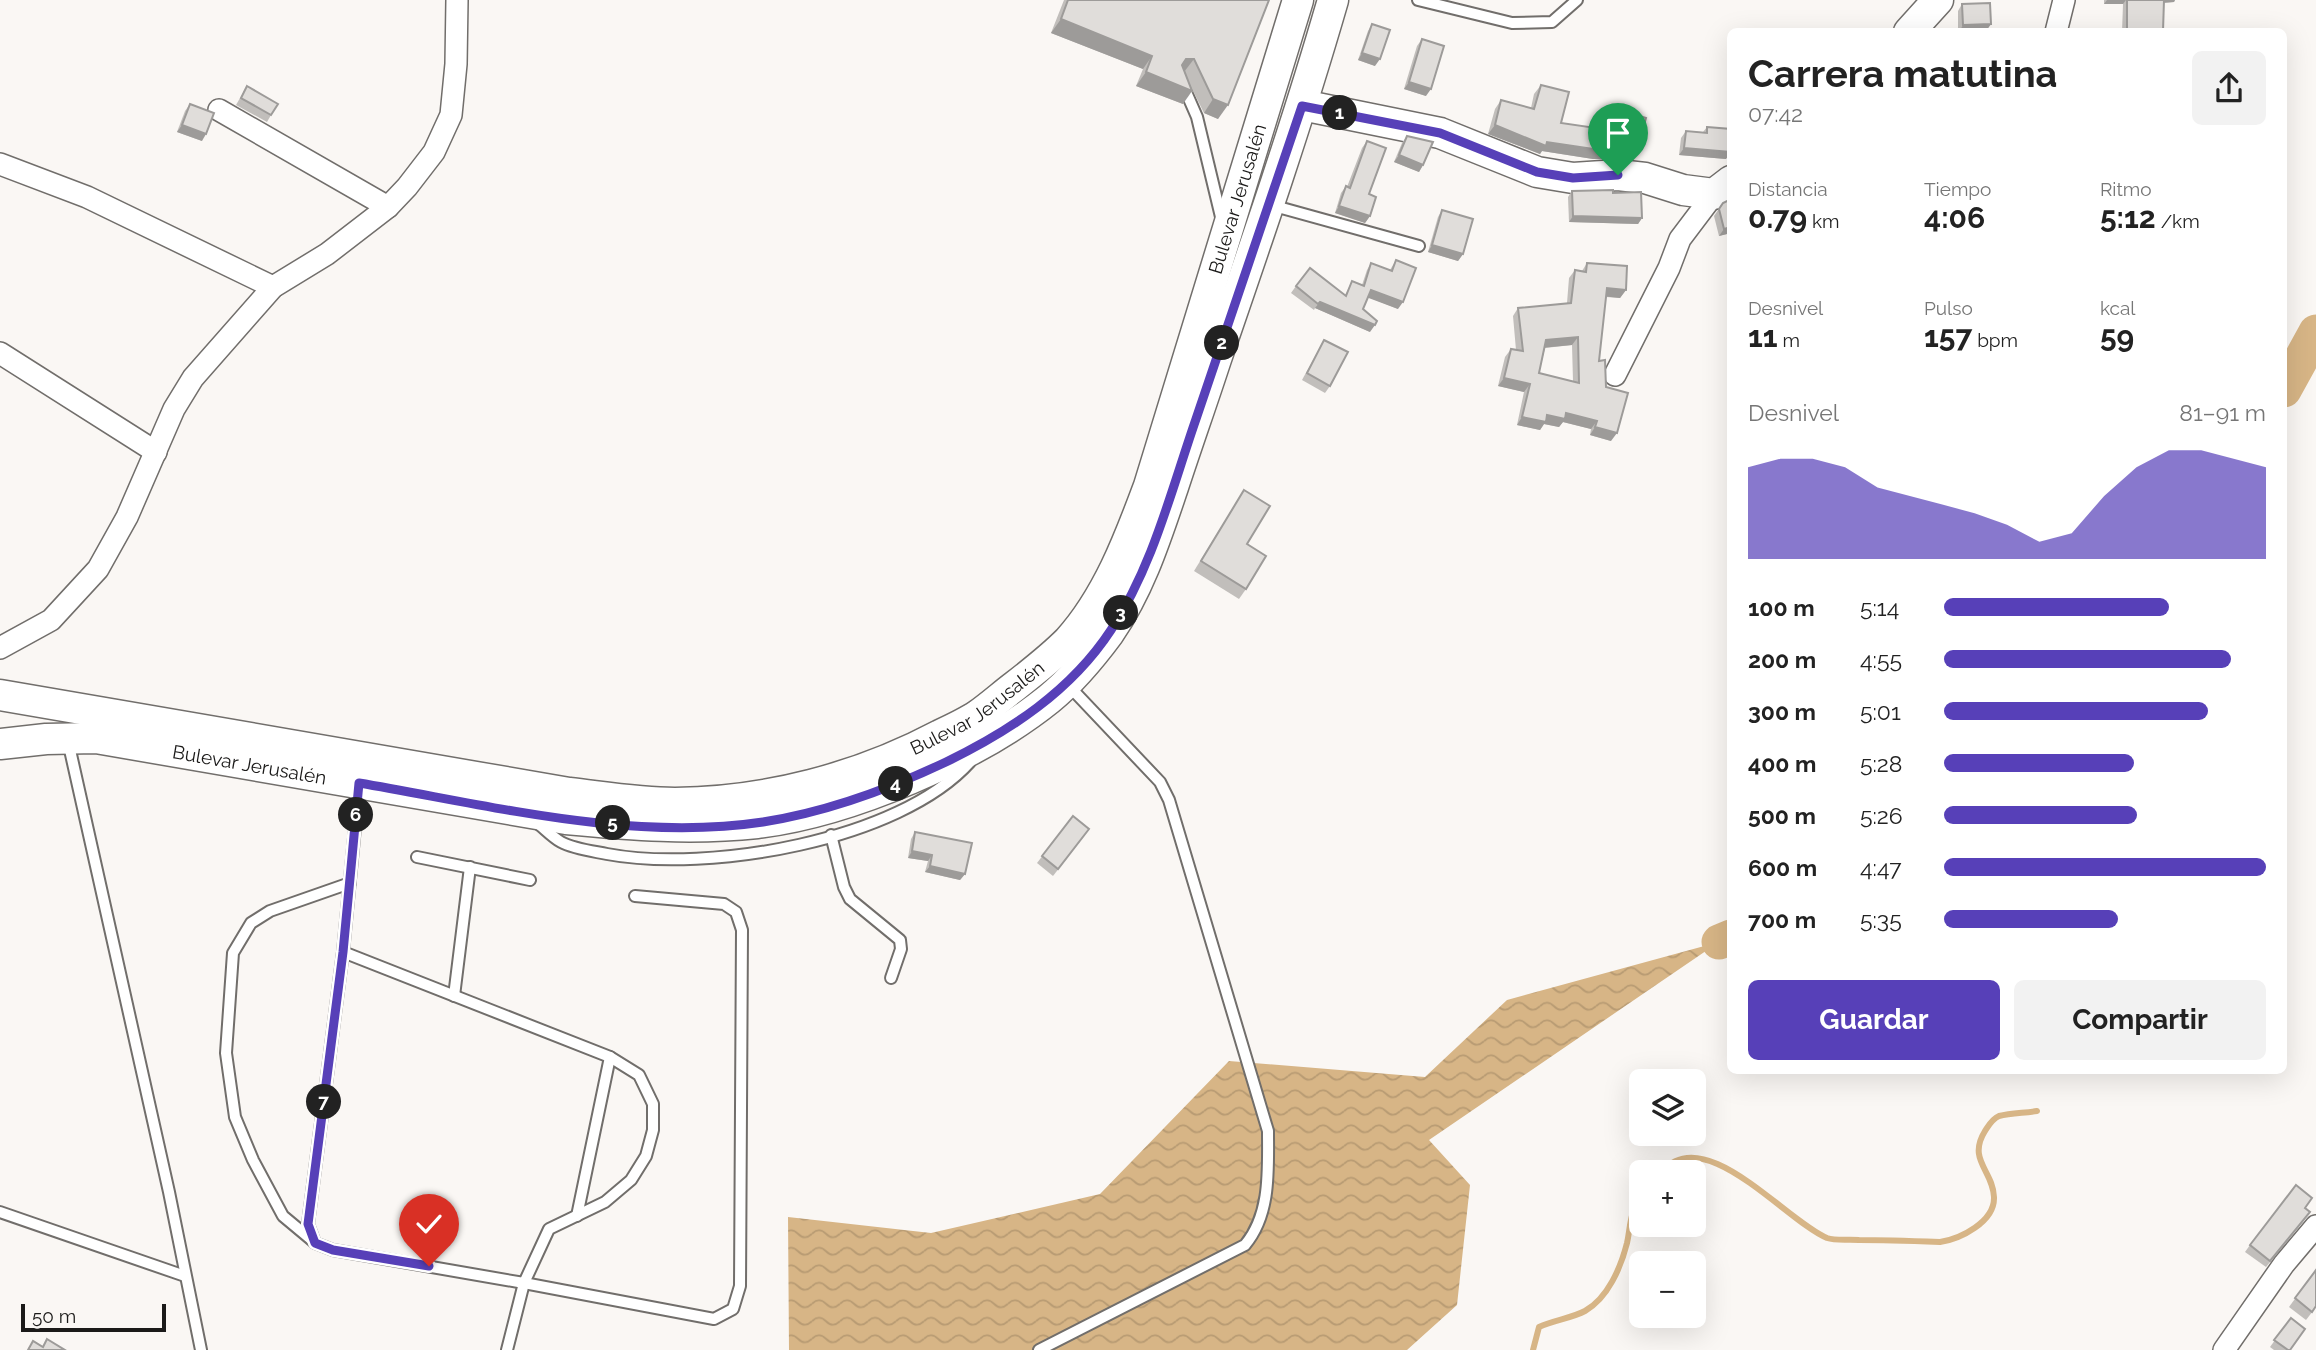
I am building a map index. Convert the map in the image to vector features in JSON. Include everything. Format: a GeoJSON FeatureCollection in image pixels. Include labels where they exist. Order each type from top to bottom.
{"type":"FeatureCollection","features":[{"type":"Feature","properties":{"kind":"main road","name":"Bulevar Jerusalén"},"geometry":{"type":"LineString","coordinates":[[0,744],[96,738],[566,818],[640,826],[686,827],[760,822],[844,804],[931,769],[988,741],[1050,699],[1055,672],[1068,640],[1098,598],[1126,547],[1149,486],[1298,0]]}},
{"type":"Feature","properties":{"kind":"main road","name":"Bulevar Jerusalén"},"geometry":{"type":"LineString","coordinates":[[0,695],[569,793],[640,802],[676,803],[760,796],[801,788],[884,761],[925,743],[1055,672],[1110,632],[1151,555],[1302,106],[1333,0]]}},
{"type":"Feature","properties":{"kind":"main road"},"geometry":{"type":"LineString","coordinates":[[1913,28],[1938,0]]}},
{"type":"Feature","properties":{"kind":"main road"},"geometry":{"type":"LineString","coordinates":[[1302,106],[1440,133],[1537,172],[1573,178],[1618,175],[1645,178],[1683,190],[1722,187]]}},
{"type":"Feature","properties":{"kind":"street"},"geometry":{"type":"LineString","coordinates":[[0,648],[51,620],[98,569],[127,517],[174,409],[192,378],[273,287],[327,254],[388,207],[434,152],[451,115],[456,64],[457,0]]}},
{"type":"Feature","properties":{"kind":"street"},"geometry":{"type":"LineString","coordinates":[[2057,28],[2064,0]]}},
{"type":"Feature","properties":{"kind":"street"},"geometry":{"type":"LineString","coordinates":[[219,110],[388,207]]}},
{"type":"Feature","properties":{"kind":"street"},"geometry":{"type":"LineString","coordinates":[[0,164],[87,197],[273,287]]}},
{"type":"Feature","properties":{"kind":"street"},"geometry":{"type":"LineString","coordinates":[[1615,375],[1669,268],[1680,239],[1722,187]]}},
{"type":"Feature","properties":{"kind":"street"},"geometry":{"type":"LineString","coordinates":[[0,354],[156,452]]}},
{"type":"Feature","properties":{"kind":"street"},"geometry":{"type":"LineString","coordinates":[[2224,1350],[2284,1264],[2316,1226]]}},
{"type":"Feature","properties":{"kind":"lane"},"geometry":{"type":"LineString","coordinates":[[1418,0],[1512,23],[1552,22],[1577,0]]}},
{"type":"Feature","properties":{"kind":"lane"},"geometry":{"type":"LineString","coordinates":[[1180,79],[1197,117],[1226,237]]}},
{"type":"Feature","properties":{"kind":"lane"},"geometry":{"type":"LineString","coordinates":[[1269,205],[1419,246]]}},
{"type":"Feature","properties":{"kind":"lane"},"geometry":{"type":"LineString","coordinates":[[1040,1350],[1245,1245],[1259,1224],[1268,1178],[1268,1131],[1169,800],[1160,782],[1055,672]]}},
{"type":"Feature","properties":{"kind":"lane"},"geometry":{"type":"LineString","coordinates":[[67,738],[201,1350]]}},
{"type":"Feature","properties":{"kind":"lane"},"geometry":{"type":"LineString","coordinates":[[522,811],[561,842],[586,850],[636,859],[683,860],[758,853],[871,824],[910,808],[957,776],[988,741]]}},
{"type":"Feature","properties":{"kind":"lane"},"geometry":{"type":"LineString","coordinates":[[315,1243],[308,1224],[343,952],[359,783]]}},
{"type":"Feature","properties":{"kind":"lane"},"geometry":{"type":"LineString","coordinates":[[831,835],[844,887],[850,899],[900,940],[901,949],[891,978]]}},
{"type":"Feature","properties":{"kind":"lane"},"geometry":{"type":"LineString","coordinates":[[417,857],[530,880]]}},
{"type":"Feature","properties":{"kind":"lane"},"geometry":{"type":"LineString","coordinates":[[454,996],[470,867]]}},
{"type":"Feature","properties":{"kind":"lane"},"geometry":{"type":"LineString","coordinates":[[349,883],[270,911],[250,923],[233,953],[226,1053],[235,1117],[253,1160],[284,1216],[315,1243],[333,1250],[713,1319],[733,1309],[740,1286],[742,930],[736,912],[724,904],[635,896]]}},
{"type":"Feature","properties":{"kind":"lane"},"geometry":{"type":"LineString","coordinates":[[343,952],[610,1057],[639,1075],[653,1104],[653,1130],[646,1156],[631,1180],[605,1202],[549,1228],[524,1283],[507,1350]]}},
{"type":"Feature","properties":{"kind":"lane"},"geometry":{"type":"LineString","coordinates":[[577,1216],[610,1057]]}},
{"type":"Feature","properties":{"kind":"lane"},"geometry":{"type":"LineString","coordinates":[[0,1213],[186,1276]]}},
{"type":"Feature","properties":{"kind":"water"},"geometry":{"type":"Polygon","coordinates":[[[1719,942],[1429,1140],[1470,1185],[1457,1305],[1407,1350],[789,1350],[788,1217],[931,1233],[1100,1194],[1229,1061],[1425,1077],[1507,1000],[1719,942]]]}},
{"type":"Feature","properties":{"kind":"building"},"geometry":{"type":"Polygon","coordinates":[[[1068,0],[1269,0],[1228,105],[1213,99],[1194,59],[1186,59],[1182,65],[1192,91],[1146,72],[1152,56],[1061,19],[1068,0]]]}},
{"type":"Feature","properties":{"kind":"building"},"geometry":{"type":"Polygon","coordinates":[[[2127,0],[2164,0],[2163,28],[2127,28],[2127,0]]]}},
{"type":"Feature","properties":{"kind":"building"},"geometry":{"type":"Polygon","coordinates":[[[1990,3],[1991,24],[1963,25],[1962,4],[1990,3]]]}},
{"type":"Feature","properties":{"kind":"building"},"geometry":{"type":"Polygon","coordinates":[[[1372,24],[1390,30],[1380,59],[1362,53],[1372,24]]]}},
{"type":"Feature","properties":{"kind":"building"},"geometry":{"type":"Polygon","coordinates":[[[1422,39],[1444,46],[1431,89],[1409,82],[1422,39]]]}},
{"type":"Feature","properties":{"kind":"building"},"geometry":{"type":"Polygon","coordinates":[[[1541,85],[1569,92],[1561,123],[1616,131],[1622,111],[1646,118],[1637,150],[1600,150],[1547,142],[1546,146],[1495,125],[1501,100],[1534,109],[1541,85]]]}},
{"type":"Feature","properties":{"kind":"building"},"geometry":{"type":"Polygon","coordinates":[[[247,86],[278,104],[271,115],[241,98],[247,86]]]}},
{"type":"Feature","properties":{"kind":"building"},"geometry":{"type":"Polygon","coordinates":[[[190,104],[214,113],[206,134],[182,125],[190,104]]]}},
{"type":"Feature","properties":{"kind":"building"},"geometry":{"type":"Polygon","coordinates":[[[1707,127],[1727,129],[1727,152],[1684,148],[1686,131],[1707,133],[1707,127]]]}},
{"type":"Feature","properties":{"kind":"building"},"geometry":{"type":"Polygon","coordinates":[[[1407,136],[1433,142],[1423,165],[1399,155],[1407,136]]]}},
{"type":"Feature","properties":{"kind":"building"},"geometry":{"type":"Polygon","coordinates":[[[1367,141],[1386,148],[1369,194],[1376,197],[1370,216],[1339,206],[1346,186],[1350,188],[1367,141]]]}},
{"type":"Feature","properties":{"kind":"building"},"geometry":{"type":"Polygon","coordinates":[[[1613,190],[1613,193],[1641,192],[1642,218],[1573,216],[1572,191],[1613,190]]]}},
{"type":"Feature","properties":{"kind":"building"},"geometry":{"type":"Polygon","coordinates":[[[1727,201],[1727,228],[1724,229],[1719,209],[1727,201]]]}},
{"type":"Feature","properties":{"kind":"building"},"geometry":{"type":"Polygon","coordinates":[[[1442,210],[1473,219],[1463,254],[1432,245],[1442,210]]]}},
{"type":"Feature","properties":{"kind":"building"},"geometry":{"type":"Polygon","coordinates":[[[1396,260],[1416,268],[1403,302],[1371,290],[1363,309],[1377,321],[1375,325],[1320,302],[1318,304],[1296,286],[1310,268],[1346,296],[1352,281],[1364,286],[1371,263],[1392,271],[1396,260]]]}},
{"type":"Feature","properties":{"kind":"building"},"geometry":{"type":"Polygon","coordinates":[[[1587,263],[1627,266],[1626,290],[1607,288],[1599,361],[1605,360],[1606,387],[1628,393],[1617,433],[1595,427],[1597,421],[1566,413],[1565,419],[1547,415],[1546,422],[1522,417],[1530,384],[1504,378],[1511,349],[1523,351],[1518,308],[1571,303],[1575,270],[1586,272],[1587,263]],[[1578,337],[1546,340],[1539,373],[1579,383],[1578,337]]]}},
{"type":"Feature","properties":{"kind":"building"},"geometry":{"type":"Polygon","coordinates":[[[1324,340],[1348,352],[1330,386],[1307,373],[1324,340]]]}},
{"type":"Feature","properties":{"kind":"building"},"geometry":{"type":"Polygon","coordinates":[[[1244,490],[1270,506],[1247,544],[1266,556],[1246,589],[1201,561],[1244,490]]]}},
{"type":"Feature","properties":{"kind":"building"},"geometry":{"type":"Polygon","coordinates":[[[1073,816],[1089,829],[1058,869],[1042,856],[1073,816]]]}},
{"type":"Feature","properties":{"kind":"building"},"geometry":{"type":"Polygon","coordinates":[[[915,832],[972,843],[965,874],[930,866],[932,855],[912,851],[915,832]]]}},
{"type":"Feature","properties":{"kind":"building"},"geometry":{"type":"Polygon","coordinates":[[[2296,1185],[2312,1198],[2305,1208],[2310,1212],[2270,1261],[2250,1245],[2296,1185]]]}},
{"type":"Feature","properties":{"kind":"building"},"geometry":{"type":"Polygon","coordinates":[[[2316,1270],[2316,1306],[2312,1312],[2295,1298],[2316,1270]]]}},
{"type":"Feature","properties":{"kind":"building"},"geometry":{"type":"Polygon","coordinates":[[[2291,1318],[2305,1329],[2288,1350],[2274,1340],[2291,1318]]]}},
{"type":"Feature","properties":{"kind":"building"},"geometry":{"type":"Polygon","coordinates":[[[47,1339],[65,1350],[28,1350],[33,1341],[43,1347],[47,1339]]]}},
{"type":"Feature","properties":{"kind":"waterway"},"geometry":{"type":"LineString","coordinates":[[2287,385],[2316,332]]}},
{"type":"Feature","properties":{"kind":"waterway"},"geometry":{"type":"LineString","coordinates":[[1719,942],[1727,939]]}},
{"type":"Feature","properties":{"kind":"waterway"},"geometry":{"type":"LineString","coordinates":[[1706,1160],[1745,1180],[1827,1238],[1940,1242],[1975,1228],[1993,1206],[1993,1188],[1982,1165],[1979,1150],[1980,1141],[1989,1124],[1999,1116],[2037,1111]]}},
{"type":"Feature","properties":{"kind":"waterway"},"geometry":{"type":"LineString","coordinates":[[1678,1160],[1706,1160]]}},
{"type":"Feature","properties":{"kind":"waterway"},"geometry":{"type":"LineString","coordinates":[[1533,1350],[1539,1327],[1585,1311],[1607,1290],[1621,1262],[1629,1233]]}},
{"type":"Feature","properties":{"kind":"route"},"geometry":{"type":"LineString","coordinates":[[429,1266],[333,1250],[315,1243],[308,1224],[343,952],[359,783],[566,818],[640,826],[718,826],[802,815],[844,804],[931,769],[988,741],[1050,699],[1110,632],[1151,555],[1302,106],[1440,133],[1537,172],[1573,178],[1618,175]]}}]}
